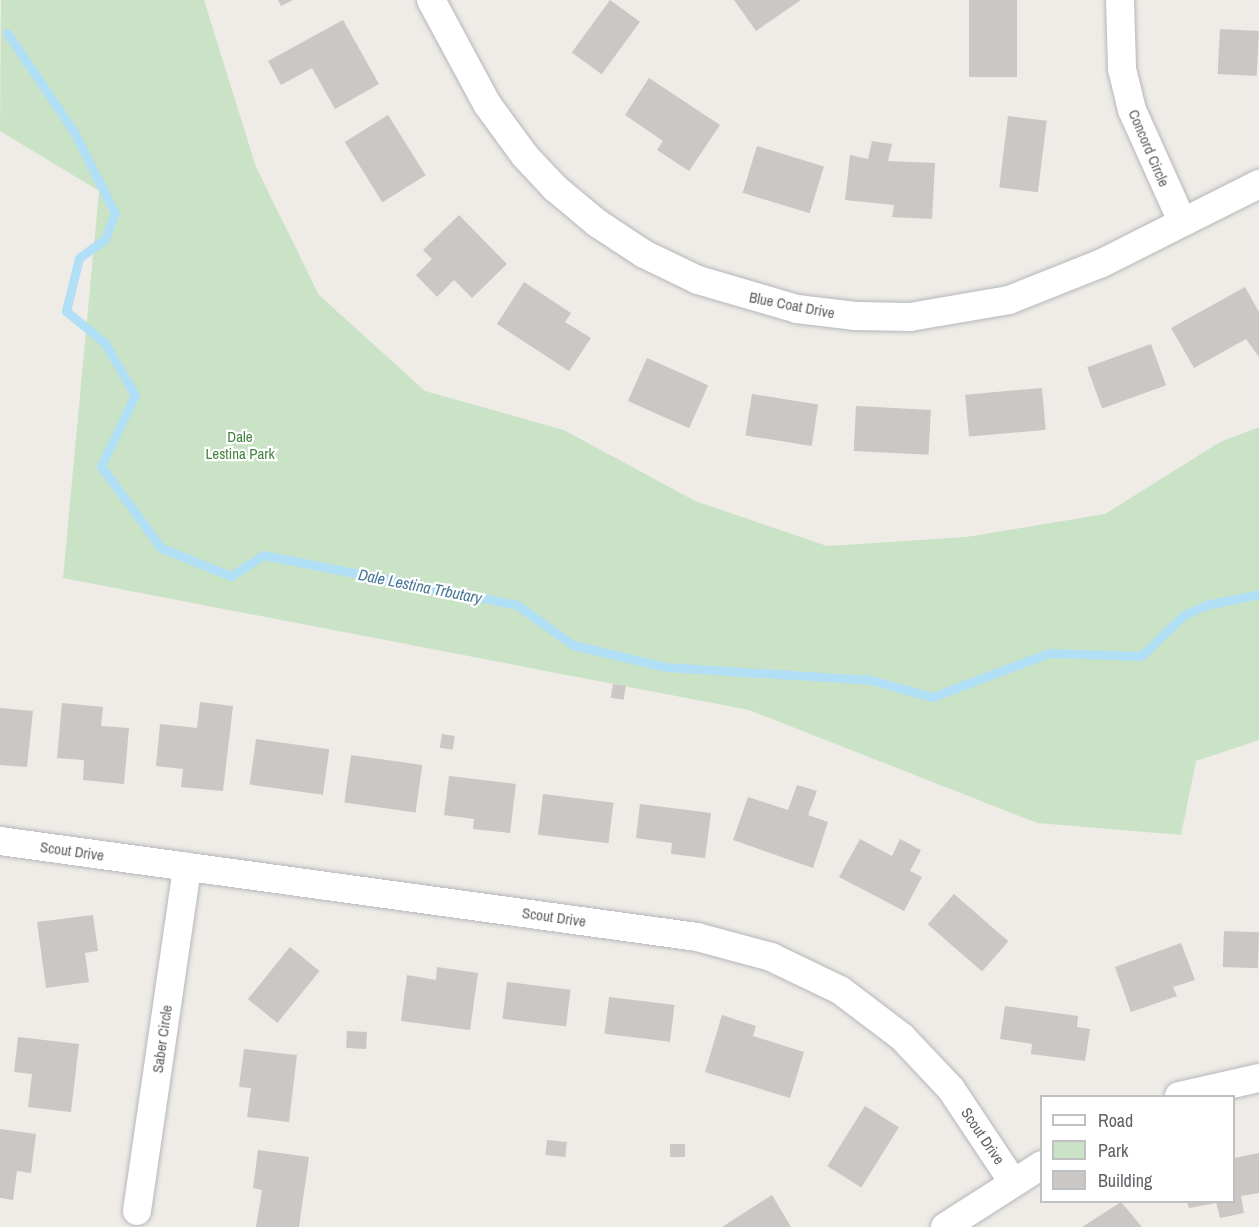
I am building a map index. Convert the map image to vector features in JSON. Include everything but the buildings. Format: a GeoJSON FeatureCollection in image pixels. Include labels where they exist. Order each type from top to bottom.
{"type":"FeatureCollection","features":[{"type":"Feature","properties":{"kind":"street","name":"Blue Coat Drive"},"geometry":{"type":"LineString","coordinates":[[431,0],[487,104],[525,156],[555,188],[597,224],[644,254],[698,280],[744,297],[797,309],[856,316],[910,317],[963,310],[1051,285],[1259,184]]}},
{"type":"Feature","properties":{"kind":"street","name":"Concord Circle"},"geometry":{"type":"LineString","coordinates":[[1120,0],[1122,69],[1132,110],[1182,221]]}},
{"type":"Feature","properties":{"kind":"street","name":"Scout Drive"},"geometry":{"type":"LineString","coordinates":[[0,841],[697,937],[771,957],[840,990],[902,1037],[951,1089],[1013,1182]]}},
{"type":"Feature","properties":{"kind":"street","name":"Saber Circle"},"geometry":{"type":"LineString","coordinates":[[137,1211],[187,867]]}},
{"type":"Feature","properties":{"kind":"street"},"geometry":{"type":"LineString","coordinates":[[1183,1095],[1259,1078]]}},
{"type":"Feature","properties":{"kind":"street"},"geometry":{"type":"LineString","coordinates":[[945,1227],[1040,1166]]}},
{"type":"Feature","properties":{"kind":"green space","name":"Dale Lestina Park"},"geometry":{"type":"Polygon","coordinates":[[[1,0],[204,0],[256,167],[319,295],[425,391],[564,430],[695,501],[827,546],[966,537],[1105,514],[1220,442],[1259,427],[1259,740],[1196,761],[1181,835],[1037,823],[749,710],[63,578],[99,191],[0,131],[1,0]]]}},
{"type":"Feature","properties":{"kind":"waterway","name":"Dale Lestina Trbutary"},"geometry":{"type":"LineString","coordinates":[[7,33],[73,130],[115,213],[105,239],[79,258],[66,311],[105,343],[135,395],[101,466],[161,548],[231,576],[263,555],[517,605],[573,645],[666,667],[871,680],[932,697],[1049,653],[1141,656],[1184,615],[1206,605],[1259,594]]}}]}
